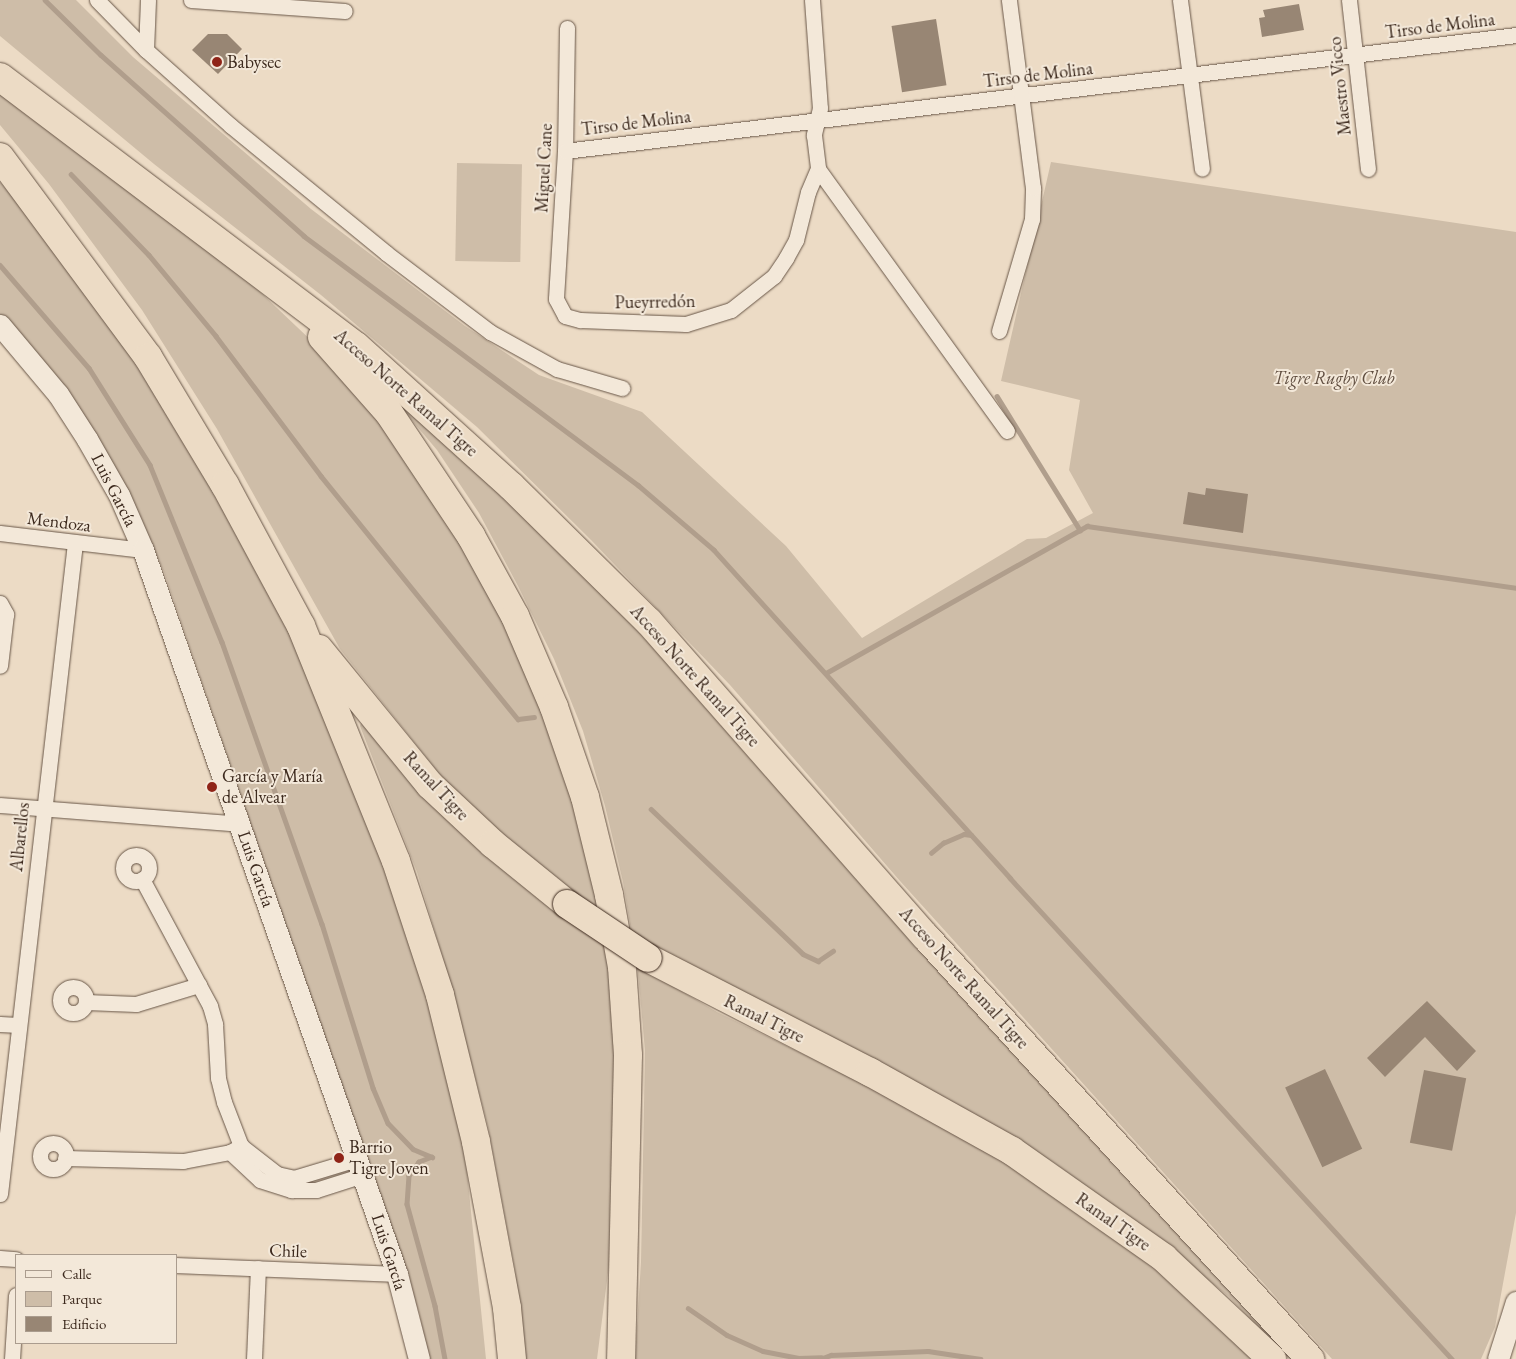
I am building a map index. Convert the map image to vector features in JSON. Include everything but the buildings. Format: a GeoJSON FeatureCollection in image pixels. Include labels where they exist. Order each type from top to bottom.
{"type":"FeatureCollection","features":[{"type":"Feature","properties":{"kind":"highway"},"geometry":{"type":"LineString","coordinates":[[0,56],[71,131]]}},
{"type":"Feature","properties":{"kind":"highway","name":"Acceso Norte Ramal Tigre"},"geometry":{"type":"LineString","coordinates":[[0,77],[206,232],[398,382],[511,486],[649,622],[926,937],[1310,1359]]}},
{"type":"Feature","properties":{"kind":"highway"},"geometry":{"type":"LineString","coordinates":[[0,158],[148,357],[225,485],[301,626],[396,861],[440,995],[476,1142],[512,1359]]}},
{"type":"Feature","properties":{"kind":"highway"},"geometry":{"type":"LineString","coordinates":[[206,232],[319,334],[389,413],[471,536],[515,616],[554,707],[585,797],[609,895],[622,966],[628,1055],[622,1359]]}},
{"type":"Feature","properties":{"kind":"highway","name":"Ramal Tigre"},"geometry":{"type":"LineString","coordinates":[[301,626],[430,785],[493,844],[567,904],[648,958],[870,1072],[1012,1151],[1164,1258],[1272,1359]]}},
{"type":"Feature","properties":{"kind":"highway"},"geometry":{"type":"LineString","coordinates":[[490,1224],[497,1359]]}},
{"type":"Feature","properties":{"kind":"highway"},"geometry":{"type":"LineString","coordinates":[[605,1359],[625,1227]]}},
{"type":"Feature","properties":{"kind":"street"},"geometry":{"type":"LineString","coordinates":[[97,0],[146,50],[302,186],[490,332],[557,369],[622,388]]}},
{"type":"Feature","properties":{"kind":"street"},"geometry":{"type":"LineString","coordinates":[[146,50],[148,0]]}},
{"type":"Feature","properties":{"kind":"street"},"geometry":{"type":"LineString","coordinates":[[191,0],[345,11]]}},
{"type":"Feature","properties":{"kind":"street"},"geometry":{"type":"LineString","coordinates":[[812,0],[820,108],[814,135],[818,169],[1007,431]]}},
{"type":"Feature","properties":{"kind":"street"},"geometry":{"type":"LineString","coordinates":[[999,331],[1032,219],[1033,188],[1019,96],[1009,0]]}},
{"type":"Feature","properties":{"kind":"street"},"geometry":{"type":"LineString","coordinates":[[1180,0],[1202,169]]}},
{"type":"Feature","properties":{"kind":"street","name":"Maestro Vicco"},"geometry":{"type":"LineString","coordinates":[[1349,0],[1368,169]]}},
{"type":"Feature","properties":{"kind":"street","name":"Miguel Cane"},"geometry":{"type":"LineString","coordinates":[[559,310],[556,299],[565,151],[567,28]]}},
{"type":"Feature","properties":{"kind":"street","name":"Tirso de Molina"},"geometry":{"type":"LineString","coordinates":[[565,151],[1516,36]]}},
{"type":"Feature","properties":{"kind":"street","name":"Pueyrredón"},"geometry":{"type":"LineString","coordinates":[[559,310],[564,316],[580,320],[686,324],[731,310],[774,276],[786,258],[796,240],[808,192],[818,169]]}},
{"type":"Feature","properties":{"kind":"street","name":"Luis García"},"geometry":{"type":"LineString","coordinates":[[0,325],[58,394],[87,439],[119,495],[143,550],[241,824],[397,1274],[419,1359]]}},
{"type":"Feature","properties":{"kind":"street","name":"Mendoza"},"geometry":{"type":"LineString","coordinates":[[0,533],[143,550]]}},
{"type":"Feature","properties":{"kind":"street","name":"Albarellos"},"geometry":{"type":"LineString","coordinates":[[0,1194],[42,808],[74,543]]}},
{"type":"Feature","properties":{"kind":"street"},"geometry":{"type":"LineString","coordinates":[[0,603],[6,614],[0,666]]}},
{"type":"Feature","properties":{"kind":"street"},"geometry":{"type":"LineString","coordinates":[[0,805],[241,824]]}},
{"type":"Feature","properties":{"kind":"street"},"geometry":{"type":"LineString","coordinates":[[142,879],[199,985],[215,1024],[218,1078],[235,1149]]}},
{"type":"Feature","properties":{"kind":"street"},"geometry":{"type":"LineString","coordinates":[[86,1002],[136,1004],[199,985]]}},
{"type":"Feature","properties":{"kind":"street"},"geometry":{"type":"LineString","coordinates":[[0,1024],[18,1025]]}},
{"type":"Feature","properties":{"kind":"street"},"geometry":{"type":"LineString","coordinates":[[66,1158],[150,1163],[183,1161],[235,1149],[277,1174],[294,1178],[360,1167]]}},
{"type":"Feature","properties":{"kind":"street"},"geometry":{"type":"LineString","coordinates":[[0,1258],[15,1259]]}},
{"type":"Feature","properties":{"kind":"street","name":"Chile"},"geometry":{"type":"LineString","coordinates":[[178,1265],[397,1274]]}},
{"type":"Feature","properties":{"kind":"street"},"geometry":{"type":"LineString","coordinates":[[254,1359],[258,1268]]}},
{"type":"Feature","properties":{"kind":"street"},"geometry":{"type":"LineString","coordinates":[[1498,1359],[1516,1302]]}},
{"type":"Feature","properties":{"kind":"street"},"geometry":{"type":"LineString","coordinates":[[12,1359],[15,1311]]}},
{"type":"Feature","properties":{"kind":"green space","name":"Tigre Rugby Club"},"geometry":{"type":"Polygon","coordinates":[[[0,0],[76,0],[133,57],[311,209],[465,326],[539,375],[642,412],[786,546],[862,638],[1027,539],[1046,538],[1093,513],[1069,470],[1080,400],[1001,381],[1051,162],[1516,232],[1516,1213],[1495,1327],[1481,1359],[1332,1359],[900,881],[730,685],[591,540],[477,427],[321,295],[154,164],[0,36],[0,0]]]}},
{"type":"Feature","properties":{"kind":"green space"},"geometry":{"type":"Polygon","coordinates":[[[0,90],[256,288],[317,346],[370,404],[455,527],[543,700],[594,862],[617,1005],[614,1226],[597,1359],[524,1359],[515,1270],[488,1127],[453,992],[417,872],[360,726],[362,720],[459,831],[518,882],[567,917],[501,835],[445,781],[340,649],[217,429],[142,310],[49,184],[0,125],[0,90]]]}},
{"type":"Feature","properties":{"kind":"green space"},"geometry":{"type":"Polygon","coordinates":[[[457,163],[522,164],[520,262],[455,261],[457,163]]]}},
{"type":"Feature","properties":{"kind":"green space"},"geometry":{"type":"Polygon","coordinates":[[[0,182],[44,234],[122,339],[251,554],[299,652],[397,895],[454,1094],[467,1172],[486,1359],[429,1359],[419,1312],[164,572],[139,513],[99,441],[27,344],[0,314],[0,182]]]}},
{"type":"Feature","properties":{"kind":"green space"},"geometry":{"type":"Polygon","coordinates":[[[387,391],[442,435],[695,685],[1298,1359],[1289,1359],[1228,1296],[1151,1233],[1053,1162],[946,1099],[652,974],[717,1012],[852,1078],[1009,1164],[1138,1254],[1210,1313],[1256,1359],[635,1359],[641,1262],[645,1051],[638,972],[623,882],[605,806],[583,731],[554,659],[518,586],[479,513],[437,450],[387,391]]]}},
{"type":"Feature","properties":{"kind":"waterway"},"geometry":{"type":"LineString","coordinates":[[45,0],[101,55],[304,236],[638,485],[714,550],[1010,878],[1452,1359]]}},
{"type":"Feature","properties":{"kind":"waterway"},"geometry":{"type":"LineString","coordinates":[[71,174],[149,255],[216,336],[321,476],[518,719],[534,717]]}},
{"type":"Feature","properties":{"kind":"waterway"},"geometry":{"type":"LineString","coordinates":[[0,265],[89,368],[150,465],[222,642],[322,924],[373,1088],[388,1123],[413,1149],[432,1157]]}},
{"type":"Feature","properties":{"kind":"waterway"},"geometry":{"type":"LineString","coordinates":[[997,396],[1080,530]]}},
{"type":"Feature","properties":{"kind":"waterway"},"geometry":{"type":"LineString","coordinates":[[826,673],[1087,526],[1516,588]]}},
{"type":"Feature","properties":{"kind":"waterway"},"geometry":{"type":"LineString","coordinates":[[651,809],[803,954],[818,961],[833,951]]}},
{"type":"Feature","properties":{"kind":"waterway"},"geometry":{"type":"LineString","coordinates":[[931,853],[943,843],[964,834],[971,835]]}},
{"type":"Feature","properties":{"kind":"waterway"},"geometry":{"type":"LineString","coordinates":[[432,1157],[419,1162],[409,1176],[407,1204],[435,1306],[445,1359]]}},
{"type":"Feature","properties":{"kind":"waterway"},"geometry":{"type":"LineString","coordinates":[[688,1308],[727,1335],[763,1351],[798,1358],[821,1357]]}},
{"type":"Feature","properties":{"kind":"waterway"},"geometry":{"type":"LineString","coordinates":[[820,1359],[831,1355],[928,1351],[980,1359]]}},
{"type":"Feature","properties":{"kind":"place","name":"Babysec"},"geometry":{"type":"Point","coordinates":[217,62]}},
{"type":"Feature","properties":{"kind":"place","name":"García y María de Alvear"},"geometry":{"type":"Point","coordinates":[212,787]}},
{"type":"Feature","properties":{"kind":"place","name":"Barrio Tigre Joven"},"geometry":{"type":"Point","coordinates":[339,1158]}}]}
